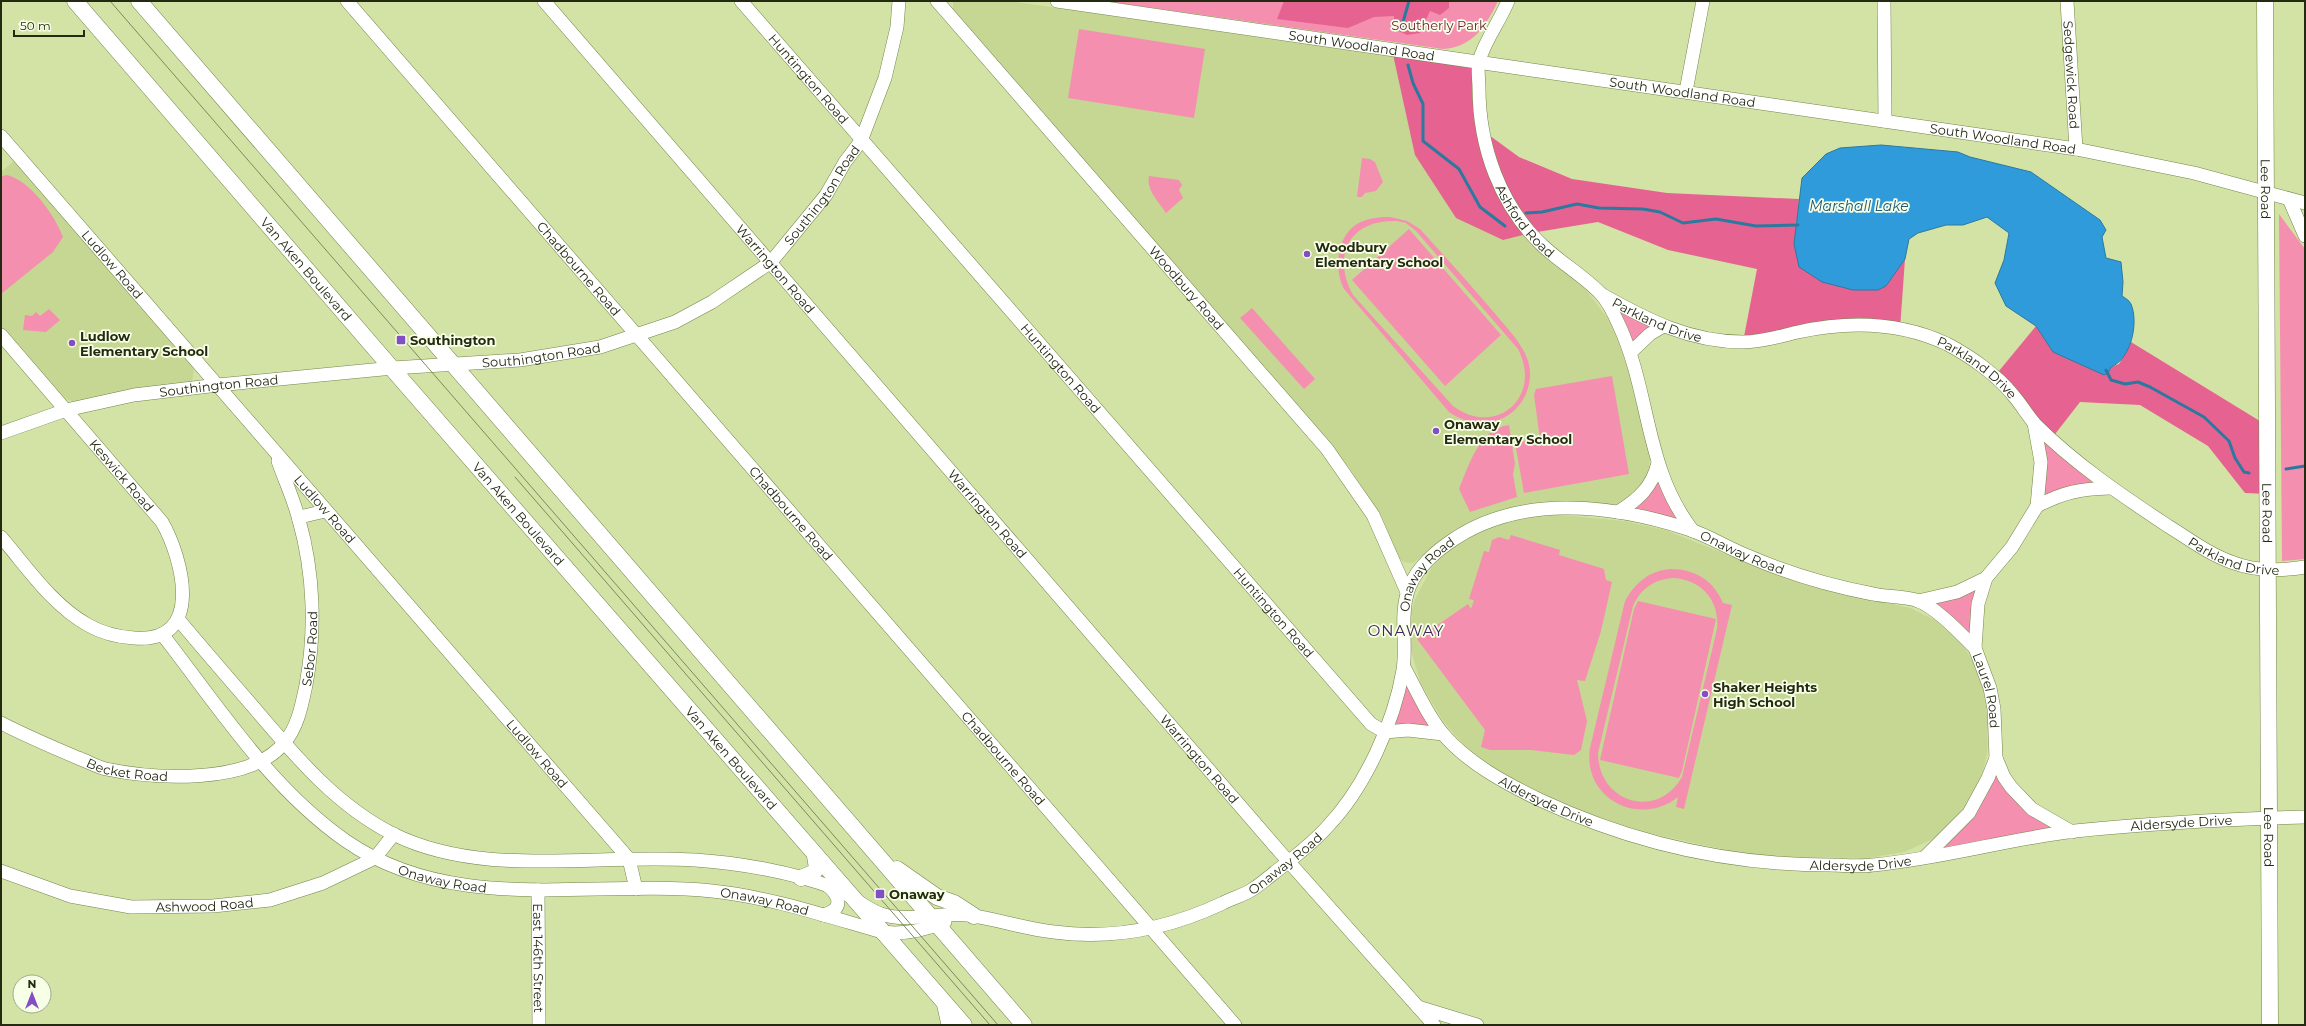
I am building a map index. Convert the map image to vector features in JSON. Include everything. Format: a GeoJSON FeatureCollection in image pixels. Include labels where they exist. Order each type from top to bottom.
{"type":"FeatureCollection","features":[{"type":"Feature","properties":{"kind":"main road","name":"Van Aken Boulevard"},"geometry":{"type":"LineString","coordinates":[[76,1],[815,856],[964,1025]]}},
{"type":"Feature","properties":{"kind":"main road"},"geometry":{"type":"LineString","coordinates":[[139,1],[1024,1025]]}},
{"type":"Feature","properties":{"kind":"main road","name":"Lee Road"},"geometry":{"type":"LineString","coordinates":[[2265,1],[2270,1025]]}},
{"type":"Feature","properties":{"kind":"main road"},"geometry":{"type":"LineString","coordinates":[[801,878],[813,873],[817,868],[815,856]]}},
{"type":"Feature","properties":{"kind":"main road"},"geometry":{"type":"LineString","coordinates":[[882,860],[937,897],[954,903],[968,915]]}},
{"type":"Feature","properties":{"kind":"street","name":"Chadbourne Road"},"geometry":{"type":"LineString","coordinates":[[348,1],[1235,1025]]}},
{"type":"Feature","properties":{"kind":"street","name":"Warrington Road"},"geometry":{"type":"LineString","coordinates":[[544,1],[1288,862],[1434,1025]]}},
{"type":"Feature","properties":{"kind":"street","name":"Huntington Road"},"geometry":{"type":"LineString","coordinates":[[741,1],[861,141],[1371,724],[1385,732]]}},
{"type":"Feature","properties":{"kind":"street","name":"Southington Road"},"geometry":{"type":"LineString","coordinates":[[1,433],[66,410],[134,395],[218,385],[393,368],[454,366],[520,360],[600,347],[675,322],[712,302],[771,262],[826,195],[845,162],[861,141],[885,78],[896,27],[898,1]]}},
{"type":"Feature","properties":{"kind":"street","name":"Woodbury Road"},"geometry":{"type":"LineString","coordinates":[[937,1],[1327,449],[1373,515],[1407,592]]}},
{"type":"Feature","properties":{"kind":"street","name":"South Woodland Road"},"geometry":{"type":"LineString","coordinates":[[1057,1],[1082,3],[1392,50],[1686,91],[2076,149],[2194,173],[2305,203]]}},
{"type":"Feature","properties":{"kind":"street"},"geometry":{"type":"LineString","coordinates":[[1479,62],[1508,1]]}},
{"type":"Feature","properties":{"kind":"street"},"geometry":{"type":"LineString","coordinates":[[1686,91],[1703,1]]}},
{"type":"Feature","properties":{"kind":"street"},"geometry":{"type":"LineString","coordinates":[[1884,1],[1885,121]]}},
{"type":"Feature","properties":{"kind":"street","name":"Sedgewick Road"},"geometry":{"type":"LineString","coordinates":[[2067,1],[2076,149]]}},
{"type":"Feature","properties":{"kind":"street","name":"Ashford Road"},"geometry":{"type":"LineString","coordinates":[[1479,62],[1482,130],[1489,160],[1526,228],[1542,246],[1601,294],[1619,324],[1631,352],[1658,463],[1673,502],[1693,531]]}},
{"type":"Feature","properties":{"kind":"street","name":"Ludlow Road"},"geometry":{"type":"LineString","coordinates":[[1,136],[218,385],[325,511],[629,859],[636,889]]}},
{"type":"Feature","properties":{"kind":"street"},"geometry":{"type":"LineString","coordinates":[[2288,199],[2305,236]]}},
{"type":"Feature","properties":{"kind":"street","name":"Parkland Drive"},"geometry":{"type":"LineString","coordinates":[[1601,294],[1662,327],[1721,340],[1744,342],[1766,340],[1798,332],[1834,326],[1881,326],[1900,329],[1947,345],[1975,362],[2012,393],[2034,423],[2110,488],[2201,547],[2233,563],[2268,568],[2305,567]]}},
{"type":"Feature","properties":{"kind":"street"},"geometry":{"type":"LineString","coordinates":[[1631,352],[1650,334],[1662,327]]}},
{"type":"Feature","properties":{"kind":"street","name":"Keswick Road"},"geometry":{"type":"LineString","coordinates":[[1,335],[154,512],[168,533],[176,549],[183,584],[181,611],[178,620]]}},
{"type":"Feature","properties":{"kind":"street","name":"Laurel Road"},"geometry":{"type":"LineString","coordinates":[[2034,423],[2041,462],[2037,506],[2012,547],[1986,578],[1978,604],[1975,648],[1986,673],[1992,702],[1996,758],[2004,777],[2021,799],[2043,816],[2072,832]]}},
{"type":"Feature","properties":{"kind":"street","name":"Sebor Road"},"geometry":{"type":"LineString","coordinates":[[261,762],[284,743],[301,711],[312,656],[312,588],[299,520],[276,454]]}},
{"type":"Feature","properties":{"kind":"street"},"geometry":{"type":"LineString","coordinates":[[1618,512],[1634,502],[1648,488],[1655,477],[1658,463]]}},
{"type":"Feature","properties":{"kind":"street"},"geometry":{"type":"LineString","coordinates":[[2037,506],[2068,492],[2081,489],[2110,488]]}},
{"type":"Feature","properties":{"kind":"street","name":"Onaway Road"},"geometry":{"type":"LineString","coordinates":[[178,620],[284,743],[330,790],[369,820],[394,834],[449,853],[486,859],[694,860],[730,864],[801,878],[828,886],[850,895],[866,907],[884,915],[934,920],[968,915],[1059,933],[1103,933],[1152,929],[1194,916],[1252,889],[1288,862],[1328,826],[1358,787],[1385,732],[1392,712],[1404,667],[1404,623],[1407,592],[1425,563],[1437,551],[1466,531],[1486,522],[1520,512],[1553,508],[1618,512],[1693,531],[1750,557],[1795,574],[1875,595],[1918,601],[1948,622],[1975,648]]}},
{"type":"Feature","properties":{"kind":"street"},"geometry":{"type":"LineString","coordinates":[[299,520],[304,516],[325,511]]}},
{"type":"Feature","properties":{"kind":"street"},"geometry":{"type":"LineString","coordinates":[[1,537],[59,603],[88,625],[102,631],[128,637],[141,638],[162,634],[178,620]]}},
{"type":"Feature","properties":{"kind":"street","name":"Laurel Road"},"geometry":{"type":"LineString","coordinates":[[1918,601],[1957,592],[1986,578]]}},
{"type":"Feature","properties":{"kind":"street","name":"Onaway Road"},"geometry":{"type":"LineString","coordinates":[[162,634],[261,762],[296,799],[325,826],[376,858],[407,872],[468,886],[538,890],[636,889],[713,891],[763,900],[882,932],[905,933],[934,920]]}},
{"type":"Feature","properties":{"kind":"street","name":"Aldersyde Drive"},"geometry":{"type":"LineString","coordinates":[[1404,667],[1443,734],[1467,757],[1514,788],[1563,810],[1617,831],[1672,847],[1757,861],[1807,865],[1870,866],[2072,832],[2158,824],[2305,817]]}},
{"type":"Feature","properties":{"kind":"street","name":"Becket Road"},"geometry":{"type":"LineString","coordinates":[[1,723],[46,745],[105,768],[156,775],[210,775],[238,771],[261,762]]}},
{"type":"Feature","properties":{"kind":"street"},"geometry":{"type":"LineString","coordinates":[[1385,732],[1408,730],[1443,734]]}},
{"type":"Feature","properties":{"kind":"street","name":"Laurel Road"},"geometry":{"type":"LineString","coordinates":[[1924,857],[1956,828],[1969,813],[1988,778],[1996,758]]}},
{"type":"Feature","properties":{"kind":"street","name":"Ashwood Road"},"geometry":{"type":"LineString","coordinates":[[1,871],[70,896],[130,907],[167,908],[213,906],[270,900],[323,883],[376,858],[394,834]]}},
{"type":"Feature","properties":{"kind":"street","name":"Onaway Road"},"geometry":{"type":"LineString","coordinates":[[823,915],[832,913],[837,908],[838,900],[835,892],[828,886]]}},
{"type":"Feature","properties":{"kind":"street","name":"East 146th Street"},"geometry":{"type":"LineString","coordinates":[[538,890],[539,1025]]}},
{"type":"Feature","properties":{"kind":"street"},"geometry":{"type":"LineString","coordinates":[[944,1002],[948,1025]]}},
{"type":"Feature","properties":{"kind":"street"},"geometry":{"type":"LineString","coordinates":[[1418,1007],[1477,1025]]}},
{"type":"Feature","properties":{"kind":"shaded area"},"geometry":{"type":"Polygon","coordinates":[[[953,1],[1009,1],[1462,67],[1473,100],[1547,257],[1587,291],[1608,319],[1617,335],[1630,376],[1650,456],[1649,473],[1646,482],[1626,501],[1617,504],[1482,518],[1457,529],[1413,563],[1404,562],[1399,558],[1382,517],[1349,467],[953,9],[953,1]]]}},
{"type":"Feature","properties":{"kind":"shaded area"},"geometry":{"type":"Polygon","coordinates":[[[1284,1],[1449,1],[1449,8],[1440,15],[1430,11],[1420,33],[1407,35],[1394,29],[1394,16],[1374,17],[1348,28],[1277,19],[1284,1]]]}},
{"type":"Feature","properties":{"kind":"shaded area"},"geometry":{"type":"Polygon","coordinates":[[[1392,50],[1479,62],[1482,130],[1519,157],[1572,179],[1667,193],[1799,199],[1798,217],[1795,225],[1886,286],[1905,259],[1900,329],[1881,326],[1743,342],[1757,269],[1668,250],[1598,222],[1531,233],[1503,240],[1456,218],[1415,155],[1392,50]]]}},
{"type":"Feature","properties":{"kind":"shaded area"},"geometry":{"type":"Polygon","coordinates":[[[16,159],[190,360],[194,370],[192,382],[78,402],[68,400],[57,393],[1,327],[1,172],[16,159]]]}},
{"type":"Feature","properties":{"kind":"shaded area"},"geometry":{"type":"Polygon","coordinates":[[[2036,326],[2053,352],[2108,373],[2111,367],[2119,364],[2131,342],[2268,426],[2268,494],[2245,493],[2208,446],[2140,405],[2080,402],[2052,438],[1994,377],[2036,326]]]}},
{"type":"Feature","properties":{"kind":"shaded area","name":"Shaker Heights High School"},"geometry":{"type":"Polygon","coordinates":[[[1561,515],[1624,521],[1665,530],[1769,571],[1910,608],[1935,620],[1962,644],[1977,668],[1984,686],[1988,721],[1987,754],[1983,771],[1971,799],[1943,831],[1931,840],[1904,852],[1868,858],[1782,857],[1736,852],[1644,832],[1593,815],[1539,793],[1486,764],[1470,752],[1443,721],[1421,684],[1409,644],[1411,613],[1415,599],[1432,567],[1443,555],[1468,537],[1501,523],[1541,516],[1561,515]]]}},
{"type":"Feature","properties":{"kind":"green space","name":"Southerly Park"},"geometry":{"type":"Polygon","coordinates":[[[1104,1],[1498,1],[1489,19],[1477,34],[1463,44],[1443,49],[1104,1]]]}},
{"type":"Feature","properties":{"kind":"green space"},"geometry":{"type":"Polygon","coordinates":[[[1079,29],[1205,49],[1194,118],[1068,98],[1079,29]]]}},
{"type":"Feature","properties":{"kind":"green space"},"geometry":{"type":"Polygon","coordinates":[[[1362,158],[1370,159],[1375,162],[1383,182],[1376,191],[1365,193],[1362,197],[1357,197],[1362,158]]]}},
{"type":"Feature","properties":{"kind":"green space"},"geometry":{"type":"Polygon","coordinates":[[[6,175],[23,183],[40,199],[48,209],[63,237],[53,252],[1,294],[1,177],[6,175]]]}},
{"type":"Feature","properties":{"kind":"green space"},"geometry":{"type":"Polygon","coordinates":[[[1149,176],[1179,180],[1182,185],[1179,190],[1183,198],[1166,213],[1151,191],[1149,186],[1149,176]]]}},
{"type":"Feature","properties":{"kind":"green space"},"geometry":{"type":"Polygon","coordinates":[[[2279,214],[2305,249],[2305,559],[2282,561],[2279,214]]]}},
{"type":"Feature","properties":{"kind":"green space"},"geometry":{"type":"Polygon","coordinates":[[[1390,217],[1407,221],[1420,229],[1488,305],[1522,348],[1528,361],[1530,378],[1521,403],[1509,415],[1494,421],[1481,423],[1461,419],[1449,412],[1344,289],[1338,264],[1341,245],[1345,237],[1357,224],[1365,220],[1390,217]],[[1397,221],[1381,222],[1367,226],[1357,233],[1349,242],[1345,253],[1344,266],[1347,280],[1353,295],[1453,406],[1469,415],[1485,417],[1499,415],[1511,408],[1520,397],[1524,383],[1524,367],[1518,349],[1416,231],[1406,223],[1397,221]]]}},
{"type":"Feature","properties":{"kind":"green space"},"geometry":{"type":"Polygon","coordinates":[[[1409,229],[1501,335],[1445,386],[1352,280],[1409,229]]]}},
{"type":"Feature","properties":{"kind":"green space"},"geometry":{"type":"Polygon","coordinates":[[[1601,294],[1662,327],[1631,352],[1601,294]]]}},
{"type":"Feature","properties":{"kind":"green space"},"geometry":{"type":"Polygon","coordinates":[[[1252,308],[1315,379],[1304,389],[1240,318],[1252,308]]]}},
{"type":"Feature","properties":{"kind":"green space"},"geometry":{"type":"Polygon","coordinates":[[[49,309],[60,320],[46,332],[23,330],[25,315],[32,316],[36,312],[40,316],[49,309]]]}},
{"type":"Feature","properties":{"kind":"green space"},"geometry":{"type":"Polygon","coordinates":[[[1612,376],[1629,474],[1524,493],[1515,443],[1540,439],[1534,395],[1536,389],[1612,376]]]}},
{"type":"Feature","properties":{"kind":"green space"},"geometry":{"type":"Polygon","coordinates":[[[2034,423],[2110,488],[2037,506],[2034,423]]]}},
{"type":"Feature","properties":{"kind":"green space"},"geometry":{"type":"Polygon","coordinates":[[[1509,425],[1515,464],[1513,474],[1517,497],[1470,512],[1459,489],[1471,459],[1476,450],[1490,433],[1509,425]]]}},
{"type":"Feature","properties":{"kind":"green space"},"geometry":{"type":"Polygon","coordinates":[[[1658,463],[1693,531],[1618,512],[1634,502],[1658,463]]]}},
{"type":"Feature","properties":{"kind":"green space"},"geometry":{"type":"Polygon","coordinates":[[[1511,535],[1560,550],[1559,555],[1604,569],[1606,580],[1612,582],[1601,631],[1585,681],[1577,680],[1587,721],[1581,750],[1574,755],[1531,750],[1490,750],[1481,747],[1485,730],[1417,639],[1468,604],[1471,609],[1474,600],[1469,599],[1484,551],[1489,552],[1492,540],[1499,537],[1509,540],[1511,535]]]}},
{"type":"Feature","properties":{"kind":"green space"},"geometry":{"type":"Polygon","coordinates":[[[1663,570],[1680,570],[1696,574],[1714,588],[1723,603],[1732,605],[1684,809],[1676,807],[1678,797],[1663,806],[1647,809],[1631,808],[1616,803],[1604,794],[1595,781],[1590,766],[1590,748],[1625,601],[1638,583],[1650,575],[1663,570]],[[1674,578],[1661,580],[1649,586],[1640,594],[1633,606],[1598,753],[1601,770],[1608,784],[1618,794],[1631,800],[1644,802],[1658,799],[1671,791],[1682,777],[1717,629],[1717,619],[1712,601],[1701,588],[1684,580],[1674,578]]]}},
{"type":"Feature","properties":{"kind":"green space"},"geometry":{"type":"Polygon","coordinates":[[[1986,578],[1975,648],[1918,601],[1986,578]]]}},
{"type":"Feature","properties":{"kind":"green space"},"geometry":{"type":"Polygon","coordinates":[[[1638,601],[1716,619],[1682,771],[1679,778],[1600,760],[1634,609],[1638,601]]]}},
{"type":"Feature","properties":{"kind":"green space"},"geometry":{"type":"Polygon","coordinates":[[[1404,667],[1443,734],[1385,732],[1404,667]]]}},
{"type":"Feature","properties":{"kind":"green space"},"geometry":{"type":"Polygon","coordinates":[[[1996,758],[2011,787],[2072,832],[1925,857],[1956,828],[1996,758]]]}},
{"type":"Feature","properties":{"kind":"water","name":"Marshall Lake"},"geometry":{"type":"Polygon","coordinates":[[[1881,145],[1958,152],[1970,157],[2031,172],[2100,220],[2106,230],[2102,237],[2106,258],[2121,262],[2123,282],[2122,296],[2131,304],[2133,312],[2134,321],[2132,340],[2124,356],[2118,363],[2111,367],[2108,373],[2104,375],[2053,352],[2036,326],[2006,306],[1995,283],[2004,260],[2009,233],[1987,217],[1963,225],[1946,225],[1918,233],[1909,239],[1905,259],[1886,286],[1878,290],[1853,290],[1822,282],[1799,267],[1794,244],[1802,178],[1826,154],[1840,148],[1881,145]]]}},
{"type":"Feature","properties":{"kind":"waterway"},"geometry":{"type":"LineString","coordinates":[[1401,29],[1409,1]]}},
{"type":"Feature","properties":{"kind":"waterway"},"geometry":{"type":"LineString","coordinates":[[1408,65],[1413,83],[1423,104],[1423,141],[1459,169],[1480,207],[1505,226]]}},
{"type":"Feature","properties":{"kind":"waterway"},"geometry":{"type":"LineString","coordinates":[[1526,213],[1542,212],[1577,204],[1599,208],[1643,209],[1660,212],[1683,223],[1716,219],[1756,226],[1798,225]]}},
{"type":"Feature","properties":{"kind":"waterway"},"geometry":{"type":"LineString","coordinates":[[2106,370],[2111,380],[2125,384],[2138,382],[2150,387],[2204,417],[2229,441],[2235,458],[2244,472],[2249,473]]}},
{"type":"Feature","properties":{"kind":"waterway"},"geometry":{"type":"LineString","coordinates":[[2286,469],[2305,466]]}},
{"type":"Feature","properties":{"kind":"tram line"},"geometry":{"type":"LineString","coordinates":[[110,1],[998,1025]]}},
{"type":"Feature","properties":{"kind":"tram line"},"geometry":{"type":"LineString","coordinates":[[515,477],[990,1025]]}},
{"type":"Feature","properties":{"kind":"place","name":"Woodbury Elementary School"},"geometry":{"type":"Point","coordinates":[1307,254]}},
{"type":"Feature","properties":{"kind":"place","name":"Southington"},"geometry":{"type":"Point","coordinates":[401,340]}},
{"type":"Feature","properties":{"kind":"place","name":"Ludlow Elementary School"},"geometry":{"type":"Point","coordinates":[72,343]}},
{"type":"Feature","properties":{"kind":"place","name":"Onaway Elementary School"},"geometry":{"type":"Point","coordinates":[1436,431]}},
{"type":"Feature","properties":{"kind":"place","name":"Shaker Heights High School"},"geometry":{"type":"Point","coordinates":[1705,694]}},
{"type":"Feature","properties":{"kind":"place","name":"Onaway"},"geometry":{"type":"Point","coordinates":[880,894]}},
{"type":"Feature","properties":{"kind":"district","name":"ONAWAY"},"geometry":{"type":"Point","coordinates":[1406,631]}}]}
